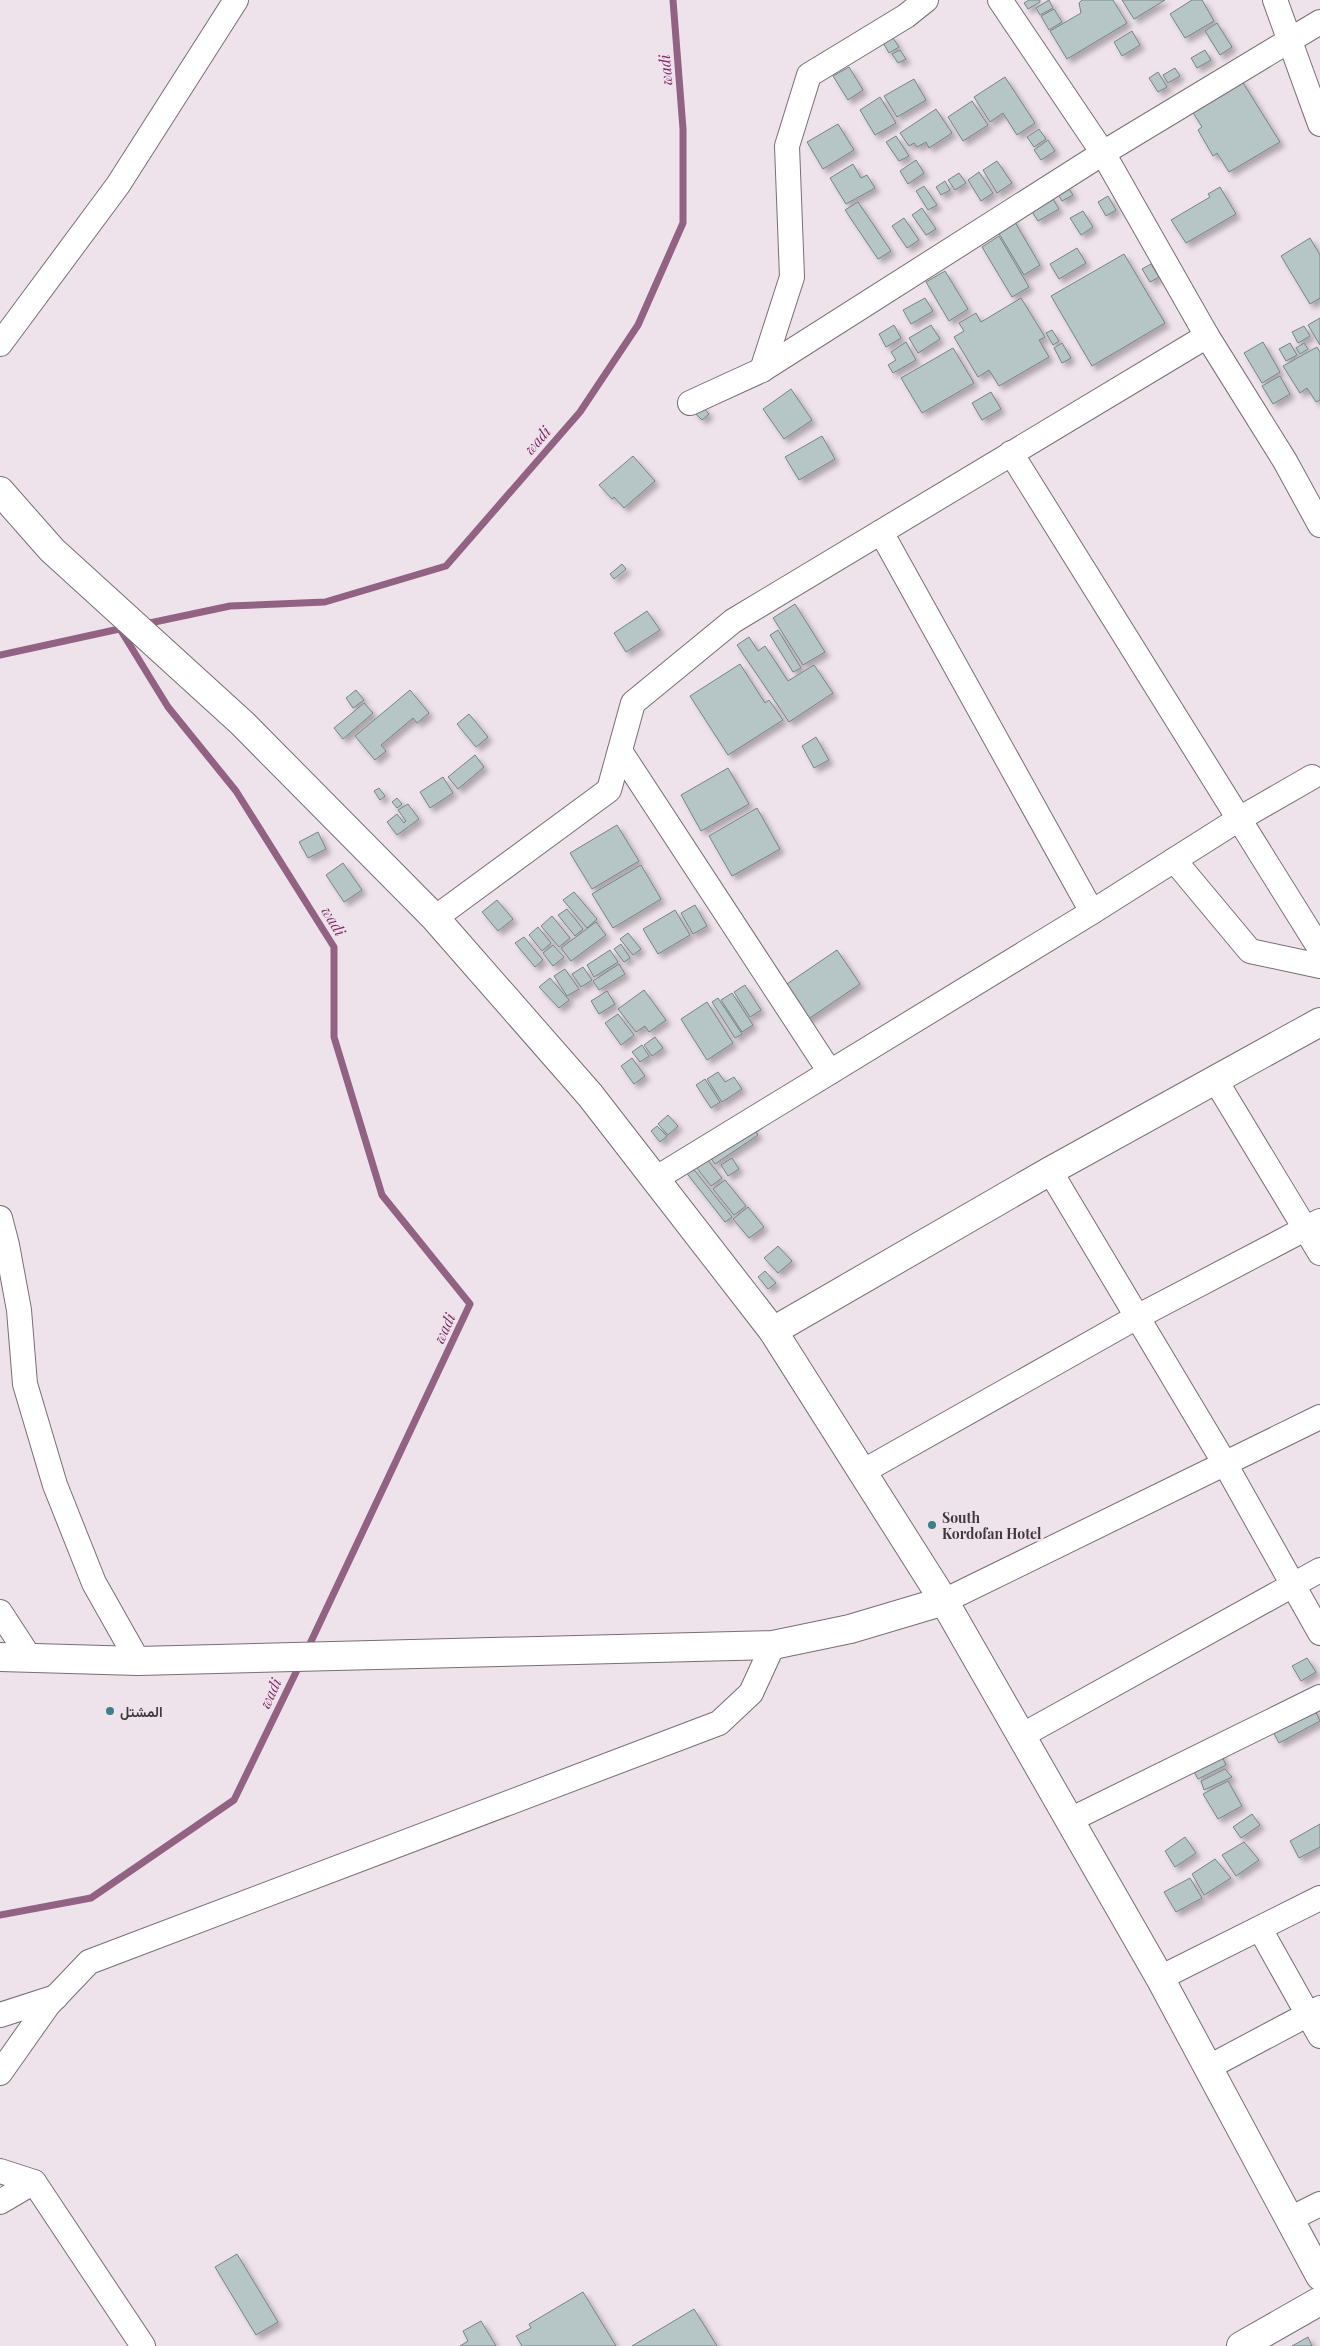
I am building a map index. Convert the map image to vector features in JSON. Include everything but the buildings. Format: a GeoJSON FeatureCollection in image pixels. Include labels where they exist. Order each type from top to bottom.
{"type":"FeatureCollection","features":[{"type":"Feature","properties":{"kind":"main road"},"geometry":{"type":"LineString","coordinates":[[0,491],[52,550],[242,723],[435,918],[590,1095],[773,1331],[944,1601],[1160,1978],[1320,2276]]}},
{"type":"Feature","properties":{"kind":"main road"},"geometry":{"type":"LineString","coordinates":[[773,1331],[1050,1171],[1320,1022]]}},
{"type":"Feature","properties":{"kind":"main road"},"geometry":{"type":"LineString","coordinates":[[0,1657],[138,1661],[773,1645],[850,1630],[944,1601]]}},
{"type":"Feature","properties":{"kind":"main road"},"geometry":{"type":"LineString","coordinates":[[1241,2346],[1320,2301]]}},
{"type":"Feature","properties":{"kind":"street"},"geometry":{"type":"LineString","coordinates":[[0,344],[118,185],[236,0]]}},
{"type":"Feature","properties":{"kind":"street"},"geometry":{"type":"LineString","coordinates":[[762,370],[792,276],[787,146],[809,75],[906,16],[926,0]]}},
{"type":"Feature","properties":{"kind":"street"},"geometry":{"type":"LineString","coordinates":[[1275,0],[1291,39],[1320,124]]}},
{"type":"Feature","properties":{"kind":"street"},"geometry":{"type":"LineString","coordinates":[[1003,1],[1103,153],[1207,336],[1285,462],[1320,525]]}},
{"type":"Feature","properties":{"kind":"street"},"geometry":{"type":"LineString","coordinates":[[690,403],[762,370],[1103,153],[1320,22]]}},
{"type":"Feature","properties":{"kind":"street"},"geometry":{"type":"LineString","coordinates":[[435,918],[609,790],[633,703],[733,621],[1207,336]]}},
{"type":"Feature","properties":{"kind":"street"},"geometry":{"type":"LineString","coordinates":[[1011,453],[1320,949]]}},
{"type":"Feature","properties":{"kind":"street"},"geometry":{"type":"LineString","coordinates":[[881,532],[1092,912]]}},
{"type":"Feature","properties":{"kind":"street"},"geometry":{"type":"LineString","coordinates":[[620,751],[830,1072]]}},
{"type":"Feature","properties":{"kind":"street"},"geometry":{"type":"LineString","coordinates":[[655,1179],[1092,912],[1239,819],[1312,777]]}},
{"type":"Feature","properties":{"kind":"street"},"geometry":{"type":"LineString","coordinates":[[1174,860],[1250,951],[1320,966]]}},
{"type":"Feature","properties":{"kind":"street"},"geometry":{"type":"LineString","coordinates":[[1216,1081],[1313,1224],[1320,1253]]}},
{"type":"Feature","properties":{"kind":"street"},"geometry":{"type":"LineString","coordinates":[[1050,1171],[1224,1462],[1320,1633]]}},
{"type":"Feature","properties":{"kind":"street"},"geometry":{"type":"LineString","coordinates":[[0,1218],[8,1245],[19,1310],[25,1384],[55,1485],[94,1583],[138,1661]]}},
{"type":"Feature","properties":{"kind":"street"},"geometry":{"type":"LineString","coordinates":[[862,1472],[1137,1317],[1313,1224]]}},
{"type":"Feature","properties":{"kind":"street"},"geometry":{"type":"LineString","coordinates":[[944,1601],[1224,1462],[1320,1417]]}},
{"type":"Feature","properties":{"kind":"street"},"geometry":{"type":"LineString","coordinates":[[1022,1736],[1320,1570]]}},
{"type":"Feature","properties":{"kind":"street"},"geometry":{"type":"LineString","coordinates":[[0,1612],[30,1658]]}},
{"type":"Feature","properties":{"kind":"street"},"geometry":{"type":"LineString","coordinates":[[0,2073],[56,1997],[89,1962],[718,1724],[751,1693],[773,1645]]}},
{"type":"Feature","properties":{"kind":"street"},"geometry":{"type":"LineString","coordinates":[[1070,1820],[1320,1697]]}},
{"type":"Feature","properties":{"kind":"street"},"geometry":{"type":"LineString","coordinates":[[1160,1978],[1260,1930],[1320,1898]]}},
{"type":"Feature","properties":{"kind":"street"},"geometry":{"type":"LineString","coordinates":[[1260,1930],[1315,2011],[1320,2036]]}},
{"type":"Feature","properties":{"kind":"street"},"geometry":{"type":"LineString","coordinates":[[0,2015],[56,1997]]}},
{"type":"Feature","properties":{"kind":"street"},"geometry":{"type":"LineString","coordinates":[[1209,2067],[1315,2011]]}},
{"type":"Feature","properties":{"kind":"street"},"geometry":{"type":"LineString","coordinates":[[0,2171],[34,2182],[143,2346]]}},
{"type":"Feature","properties":{"kind":"street"},"geometry":{"type":"LineString","coordinates":[[0,2202],[34,2182]]}},
{"type":"Feature","properties":{"kind":"street"},"geometry":{"type":"LineString","coordinates":[[1290,2220],[1320,2204]]}},
{"type":"Feature","properties":{"kind":"waterway","name":"wadi"},"geometry":{"type":"LineString","coordinates":[[145,624],[230,606],[325,602],[446,566],[580,412],[638,325],[683,223],[683,129],[673,0]]}},
{"type":"Feature","properties":{"kind":"waterway","name":"wadi"},"geometry":{"type":"LineString","coordinates":[[0,655],[124,628]]}},
{"type":"Feature","properties":{"kind":"waterway","name":"wadi"},"geometry":{"type":"LineString","coordinates":[[120,629],[168,707],[236,791],[334,947],[334,1037],[382,1195],[470,1304],[307,1650]]}},
{"type":"Feature","properties":{"kind":"waterway","name":"wadi"},"geometry":{"type":"LineString","coordinates":[[0,1915],[91,1898],[234,1800],[300,1664]]}},
{"type":"Feature","properties":{"kind":"place","name":"South Kordofan Hotel"},"geometry":{"type":"Point","coordinates":[932,1525]}},
{"type":"Feature","properties":{"kind":"place","name":"المشتل"},"geometry":{"type":"Point","coordinates":[110,1711]}}]}
